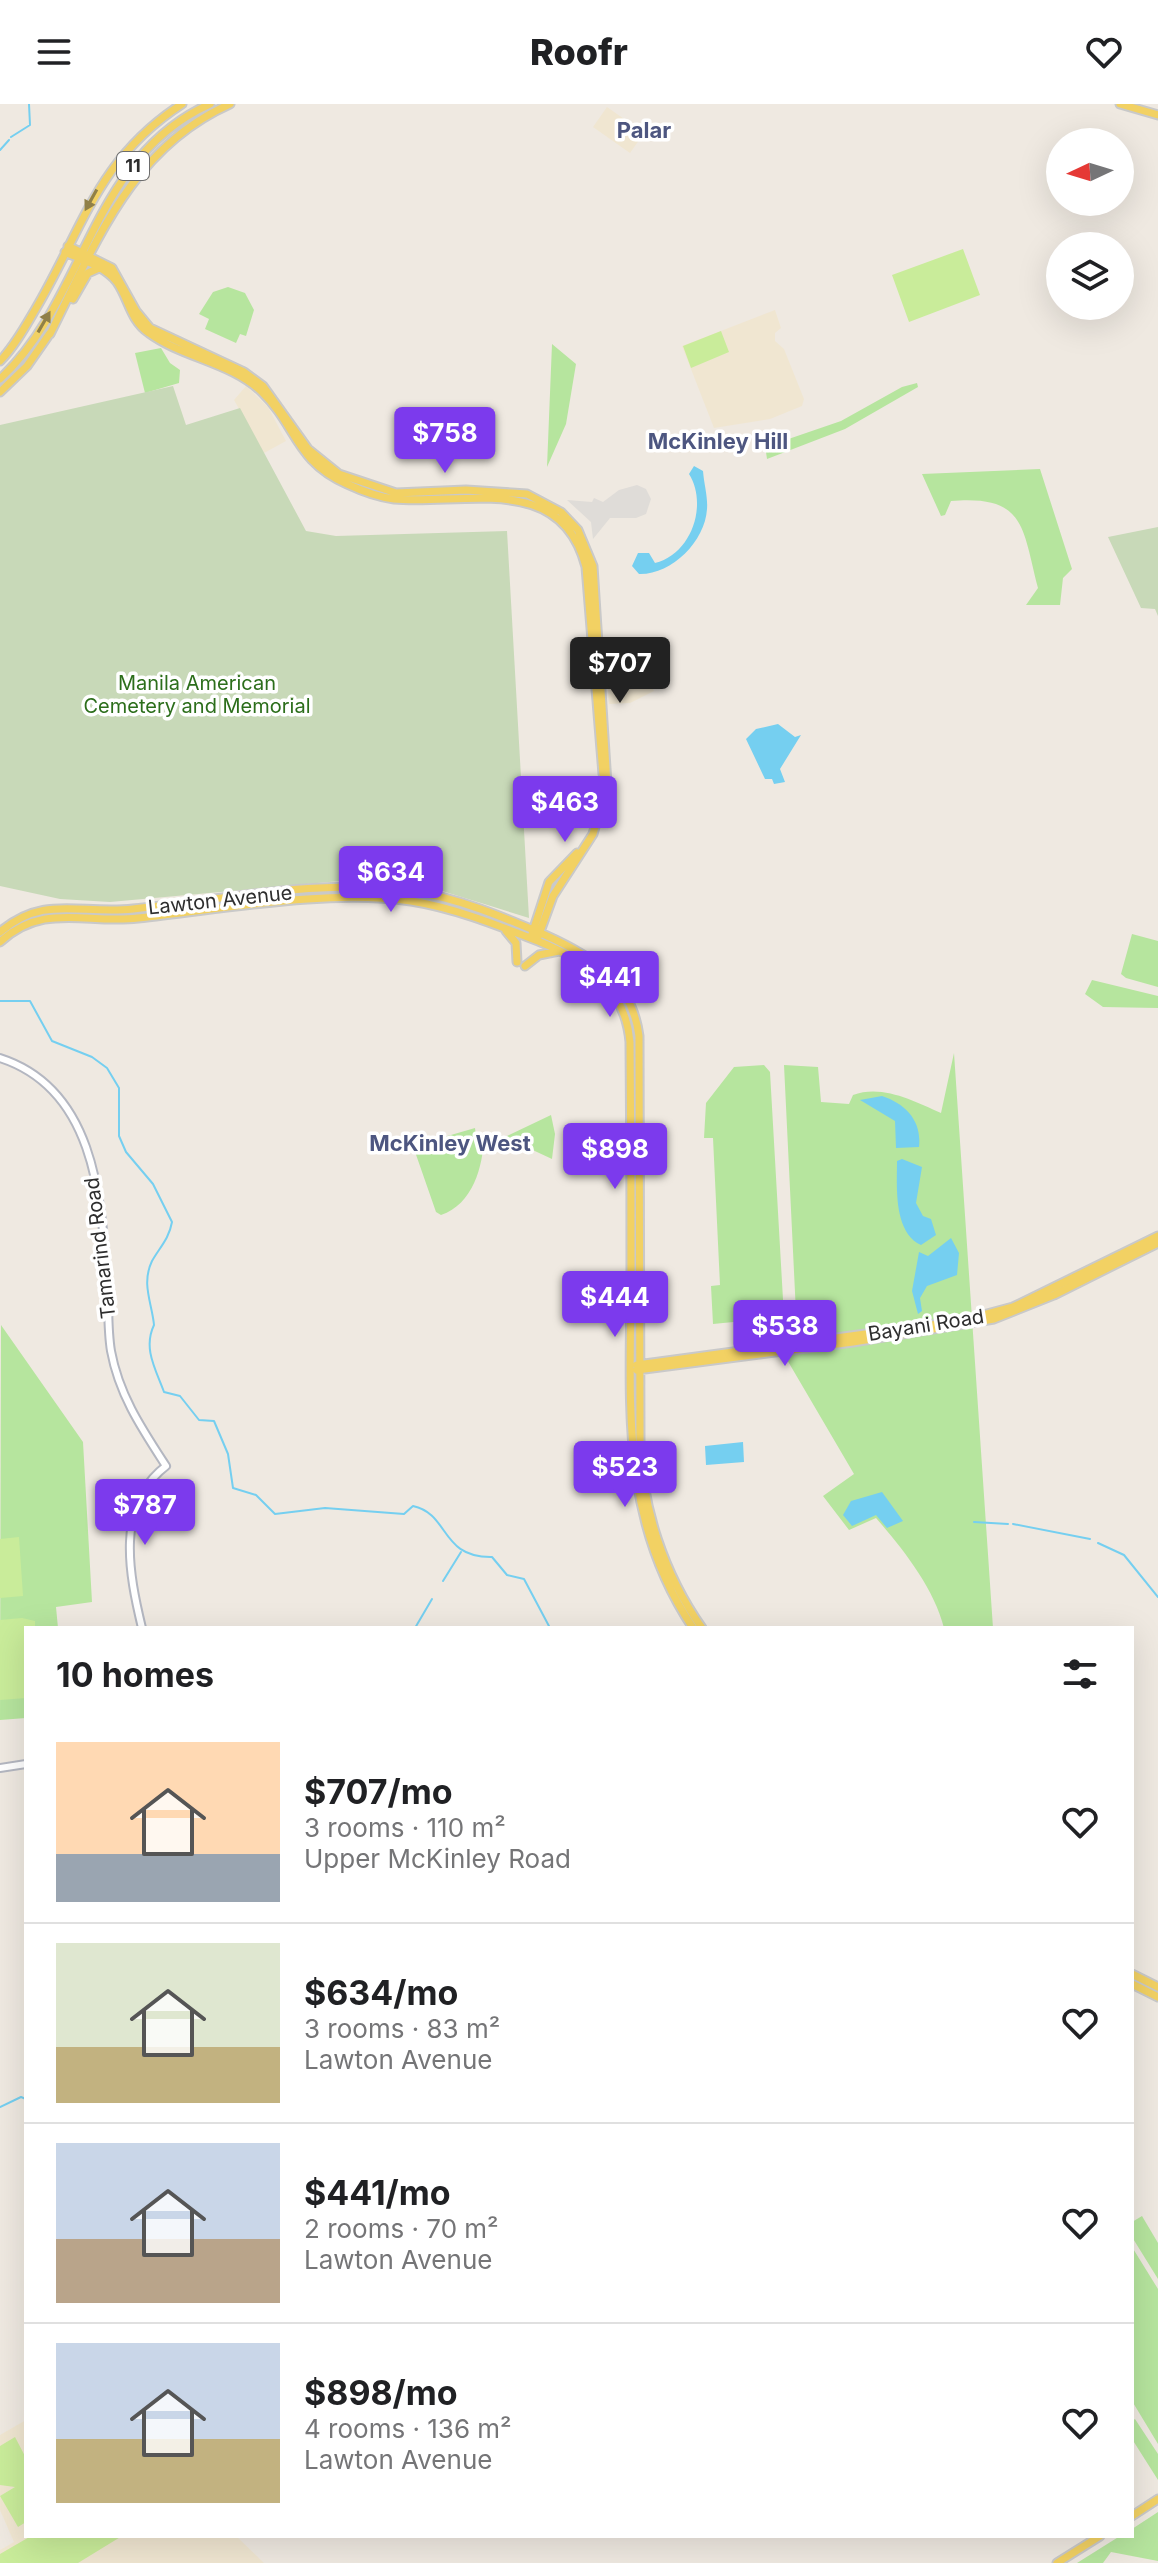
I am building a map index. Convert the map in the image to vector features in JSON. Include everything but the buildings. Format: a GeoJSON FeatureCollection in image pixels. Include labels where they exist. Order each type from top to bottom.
{"type":"FeatureCollection","features":[{"type":"Feature","properties":{"kind":"main road","name":"11"},"geometry":{"type":"LineString","coordinates":[[0,361],[24,328],[107,174],[138,138],[182,104]]}},
{"type":"Feature","properties":{"kind":"main road","name":"11"},"geometry":{"type":"LineString","coordinates":[[0,379],[37,334],[120,182],[150,145],[174,124],[210,104]]}},
{"type":"Feature","properties":{"kind":"main road"},"geometry":{"type":"LineString","coordinates":[[50,334],[116,208],[141,170],[168,141],[195,121],[230,104]]}},
{"type":"Feature","properties":{"kind":"main road"},"geometry":{"type":"LineString","coordinates":[[1120,104],[1158,115]]}},
{"type":"Feature","properties":{"kind":"main road"},"geometry":{"type":"LineString","coordinates":[[102,265],[101,245],[116,208]]}},
{"type":"Feature","properties":{"kind":"main road"},"geometry":{"type":"LineString","coordinates":[[66,249],[102,265],[118,284],[129,310],[146,331],[242,377],[264,394],[310,460],[359,490],[394,499],[524,501],[551,513],[576,540],[588,578],[602,785],[586,838],[573,858],[549,882],[535,936]]}},
{"type":"Feature","properties":{"kind":"main road"},"geometry":{"type":"LineString","coordinates":[[0,392],[27,366],[88,273],[102,265]]}},
{"type":"Feature","properties":{"kind":"main road","name":"Lawton Avenue"},"geometry":{"type":"LineString","coordinates":[[0,932],[28,912],[49,906],[97,912],[303,891],[392,889],[452,901],[535,936],[587,964],[606,982],[622,1007],[629,1030],[635,1367],[632,1460],[643,1518],[665,1580],[692,1626]]}},
{"type":"Feature","properties":{"kind":"main road","name":"Lawton Avenue"},"geometry":{"type":"LineString","coordinates":[[0,942],[31,920],[49,916],[128,919],[300,902],[392,899],[451,909],[579,950],[602,966],[626,994],[638,1025],[639,1348],[635,1367],[639,1383],[640,1457],[651,1518],[675,1584],[701,1626]]}},
{"type":"Feature","properties":{"kind":"main road"},"geometry":{"type":"LineString","coordinates":[[497,925],[515,941],[521,964],[560,950]]}},
{"type":"Feature","properties":{"kind":"main road","name":"Bayani Road"},"geometry":{"type":"LineString","coordinates":[[712,1359],[994,1314],[1158,1236]]}},
{"type":"Feature","properties":{"kind":"main road","name":"Bayani Road"},"geometry":{"type":"LineString","coordinates":[[635,1367],[994,1319],[1054,1295],[1158,1243]]}},
{"type":"Feature","properties":{"kind":"main road"},"geometry":{"type":"LineString","coordinates":[[639,1348],[645,1357],[658,1365],[639,1383]]}},
{"type":"Feature","properties":{"kind":"main road"},"geometry":{"type":"LineString","coordinates":[[1134,1975],[1158,1987]]}},
{"type":"Feature","properties":{"kind":"main road"},"geometry":{"type":"LineString","coordinates":[[1134,1985],[1158,1997]]}},
{"type":"Feature","properties":{"kind":"main road"},"geometry":{"type":"LineString","coordinates":[[1134,2515],[1158,2499]]}},
{"type":"Feature","properties":{"kind":"main road"},"geometry":{"type":"LineString","coordinates":[[1057,2563],[1097,2538]]}},
{"type":"Feature","properties":{"kind":"street","name":"Tamarind Road"},"geometry":{"type":"LineString","coordinates":[[0,1058],[48,1083],[65,1101],[81,1129],[102,1229],[110,1347],[128,1404],[166,1466],[145,1486],[132,1520],[130,1568],[142,1626]]}},
{"type":"Feature","properties":{"kind":"street"},"geometry":{"type":"LineString","coordinates":[[0,1768],[24,1764]]}},
{"type":"Feature","properties":{"kind":"shaded area"},"geometry":{"type":"Polygon","coordinates":[[[607,107],[644,133],[630,153],[593,127],[607,107]]]}},
{"type":"Feature","properties":{"kind":"shaded area"},"geometry":{"type":"Polygon","coordinates":[[[775,310],[781,328],[775,333],[775,341],[784,349],[804,399],[802,406],[770,419],[714,428],[682,346],[775,310]]]}},
{"type":"Feature","properties":{"kind":"shaded area"},"geometry":{"type":"Polygon","coordinates":[[[246,386],[268,407],[286,441],[264,453],[234,400],[246,386]]]}},
{"type":"Feature","properties":{"kind":"shaded area"},"geometry":{"type":"Polygon","coordinates":[[[637,485],[646,489],[651,499],[646,514],[636,518],[610,518],[593,539],[591,522],[567,500],[592,502],[594,498],[603,502],[619,490],[637,485]]]}},
{"type":"Feature","properties":{"kind":"shaded area"},"geometry":{"type":"Polygon","coordinates":[[[628,643],[654,691],[630,703],[609,704],[605,653],[609,646],[628,643]]]}},
{"type":"Feature","properties":{"kind":"shaded area"},"geometry":{"type":"Polygon","coordinates":[[[24,2421],[24,2538],[238,2538],[264,2563],[0,2563],[0,2550],[14,2542],[0,2510],[0,2435],[24,2421]]]}},
{"type":"Feature","properties":{"kind":"green space"},"geometry":{"type":"Polygon","coordinates":[[[963,249],[980,295],[909,322],[892,275],[963,249]]]}},
{"type":"Feature","properties":{"kind":"green space"},"geometry":{"type":"Polygon","coordinates":[[[228,287],[245,293],[254,310],[246,336],[240,334],[236,343],[205,329],[209,319],[199,314],[213,292],[228,287]]]}},
{"type":"Feature","properties":{"kind":"green space"},"geometry":{"type":"Polygon","coordinates":[[[721,331],[729,352],[691,368],[683,346],[721,331]]]}},
{"type":"Feature","properties":{"kind":"green space"},"geometry":{"type":"Polygon","coordinates":[[[552,344],[576,364],[566,424],[547,467],[552,344]]]}},
{"type":"Feature","properties":{"kind":"green space"},"geometry":{"type":"Polygon","coordinates":[[[161,348],[170,363],[180,370],[179,383],[145,393],[135,353],[161,348]]]}},
{"type":"Feature","properties":{"kind":"green space"},"geometry":{"type":"Polygon","coordinates":[[[917,383],[918,387],[845,429],[767,459],[766,452],[771,445],[841,421],[902,387],[917,383]]]}},
{"type":"Feature","properties":{"kind":"green space","name":"Manila American Cemetery and Memorial"},"geometry":{"type":"Polygon","coordinates":[[[173,386],[186,425],[240,408],[306,531],[336,536],[507,531],[529,918],[410,881],[340,881],[110,902],[60,899],[0,886],[0,425],[173,386]]]}},
{"type":"Feature","properties":{"kind":"green space"},"geometry":{"type":"Polygon","coordinates":[[[1040,469],[1072,569],[1063,578],[1060,605],[1026,605],[1038,588],[1017,519],[994,503],[976,501],[951,501],[945,515],[941,516],[922,474],[1040,469]]]}},
{"type":"Feature","properties":{"kind":"green space"},"geometry":{"type":"Polygon","coordinates":[[[1158,527],[1158,616],[1155,609],[1141,608],[1108,537],[1158,527]]]}},
{"type":"Feature","properties":{"kind":"green space"},"geometry":{"type":"Polygon","coordinates":[[[1132,934],[1158,941],[1158,987],[1121,974],[1132,934]]]}},
{"type":"Feature","properties":{"kind":"green space"},"geometry":{"type":"Polygon","coordinates":[[[1092,980],[1158,996],[1158,1008],[1103,1007],[1085,994],[1092,980]]]}},
{"type":"Feature","properties":{"kind":"green space"},"geometry":{"type":"Polygon","coordinates":[[[954,1053],[993,1626],[943,1626],[925,1584],[876,1518],[849,1530],[823,1496],[854,1474],[786,1358],[785,1340],[796,1313],[784,1065],[818,1067],[821,1102],[849,1104],[853,1095],[875,1091],[898,1095],[941,1113],[954,1053]]]}},
{"type":"Feature","properties":{"kind":"green space"},"geometry":{"type":"Polygon","coordinates":[[[764,1065],[770,1072],[784,1317],[713,1324],[711,1286],[720,1285],[713,1138],[704,1138],[706,1103],[734,1067],[764,1065]]]}},
{"type":"Feature","properties":{"kind":"green space"},"geometry":{"type":"Polygon","coordinates":[[[551,1115],[555,1134],[552,1159],[505,1137],[551,1115]]]}},
{"type":"Feature","properties":{"kind":"green space"},"geometry":{"type":"Polygon","coordinates":[[[475,1128],[476,1136],[484,1136],[474,1183],[461,1202],[441,1215],[436,1212],[413,1146],[475,1128]]]}},
{"type":"Feature","properties":{"kind":"green space"},"geometry":{"type":"Polygon","coordinates":[[[1,1325],[83,1442],[92,1602],[56,1607],[58,1626],[24,1626],[24,1718],[0,1720],[1,1325]]]}},
{"type":"Feature","properties":{"kind":"green space"},"geometry":{"type":"Polygon","coordinates":[[[19,1537],[23,1596],[0,1598],[0,1539],[19,1537]]]}},
{"type":"Feature","properties":{"kind":"green space"},"geometry":{"type":"Polygon","coordinates":[[[22,1618],[35,1621],[35,1626],[24,1626],[24,1698],[0,1700],[0,1620],[22,1618]]]}},
{"type":"Feature","properties":{"kind":"green space"},"geometry":{"type":"Polygon","coordinates":[[[1142,2216],[1158,2243],[1158,2279],[1134,2240],[1134,2221],[1142,2216]]]}},
{"type":"Feature","properties":{"kind":"green space"},"geometry":{"type":"Polygon","coordinates":[[[1134,2250],[1158,2289],[1158,2444],[1134,2404],[1134,2250]]]}},
{"type":"Feature","properties":{"kind":"green space"},"geometry":{"type":"Polygon","coordinates":[[[1134,2420],[1158,2454],[1158,2480],[1134,2442],[1134,2420]]]}},
{"type":"Feature","properties":{"kind":"green space"},"geometry":{"type":"Polygon","coordinates":[[[15,2437],[24,2454],[24,2523],[18,2527],[0,2496],[15,2487],[0,2485],[0,2446],[15,2437]]]}},
{"type":"Feature","properties":{"kind":"green space"},"geometry":{"type":"Polygon","coordinates":[[[1158,2512],[1158,2561],[1111,2552],[1103,2563],[1077,2563],[1117,2538],[1134,2538],[1134,2528],[1158,2512]]]}},
{"type":"Feature","properties":{"kind":"green space"},"geometry":{"type":"Polygon","coordinates":[[[28,2538],[119,2538],[78,2563],[0,2563],[0,2554],[28,2538]]]}},
{"type":"Feature","properties":{"kind":"water"},"geometry":{"type":"Polygon","coordinates":[[[694,466],[703,471],[707,500],[705,521],[700,533],[674,563],[651,573],[639,574],[632,566],[638,553],[649,553],[655,563],[679,550],[687,539],[696,513],[695,486],[689,474],[694,466]]]}},
{"type":"Feature","properties":{"kind":"water"},"geometry":{"type":"Polygon","coordinates":[[[778,724],[795,737],[801,735],[780,769],[785,782],[774,784],[772,779],[765,779],[746,739],[756,729],[778,724]]]}},
{"type":"Feature","properties":{"kind":"water"},"geometry":{"type":"Polygon","coordinates":[[[882,1096],[911,1115],[918,1129],[919,1147],[896,1148],[895,1121],[860,1100],[882,1096]]]}},
{"type":"Feature","properties":{"kind":"water"},"geometry":{"type":"Polygon","coordinates":[[[902,1159],[922,1167],[916,1203],[923,1216],[931,1219],[936,1235],[921,1245],[905,1230],[898,1208],[897,1161],[902,1159]]]}},
{"type":"Feature","properties":{"kind":"water"},"geometry":{"type":"Polygon","coordinates":[[[951,1238],[959,1253],[957,1275],[927,1286],[920,1298],[922,1311],[918,1314],[912,1291],[919,1252],[928,1256],[951,1238]]]}},
{"type":"Feature","properties":{"kind":"water"},"geometry":{"type":"Polygon","coordinates":[[[743,1442],[744,1462],[706,1465],[705,1446],[743,1442]]]}},
{"type":"Feature","properties":{"kind":"water"},"geometry":{"type":"Polygon","coordinates":[[[882,1492],[903,1521],[887,1528],[876,1515],[852,1526],[843,1515],[851,1501],[882,1492]]]}},
{"type":"Feature","properties":{"kind":"waterway"},"geometry":{"type":"LineString","coordinates":[[11,137],[30,125],[29,104]]}},
{"type":"Feature","properties":{"kind":"waterway"},"geometry":{"type":"LineString","coordinates":[[0,150],[9,140]]}},
{"type":"Feature","properties":{"kind":"waterway"},"geometry":{"type":"LineString","coordinates":[[0,1001],[30,1001],[52,1041],[92,1057],[107,1068],[119,1088],[119,1136],[126,1152],[153,1184],[172,1222],[147,1278],[154,1325],[150,1342],[152,1358],[164,1392],[180,1396],[199,1420],[214,1421],[228,1454],[233,1488],[256,1495],[275,1514],[325,1508],[404,1514],[413,1506],[425,1511],[463,1551],[492,1557],[507,1575],[524,1579],[549,1626]]}},
{"type":"Feature","properties":{"kind":"waterway"},"geometry":{"type":"LineString","coordinates":[[974,1522],[1008,1524]]}},
{"type":"Feature","properties":{"kind":"waterway"},"geometry":{"type":"LineString","coordinates":[[1013,1524],[1090,1539]]}},
{"type":"Feature","properties":{"kind":"waterway"},"geometry":{"type":"LineString","coordinates":[[1098,1543],[1124,1555],[1158,1597]]}},
{"type":"Feature","properties":{"kind":"waterway"},"geometry":{"type":"LineString","coordinates":[[443,1581],[461,1552]]}},
{"type":"Feature","properties":{"kind":"waterway"},"geometry":{"type":"LineString","coordinates":[[416,1626],[432,1599]]}},
{"type":"Feature","properties":{"kind":"waterway"},"geometry":{"type":"LineString","coordinates":[[0,2107],[24,2098]]}},
{"type":"Feature","properties":{"kind":"district","name":"Palar"},"geometry":{"type":"Point","coordinates":[644,130]}},
{"type":"Feature","properties":{"kind":"district","name":"McKinley Hill"},"geometry":{"type":"Point","coordinates":[718,441]}},
{"type":"Feature","properties":{"kind":"district","name":"McKinley West"},"geometry":{"type":"Point","coordinates":[450,1143]}}]}
